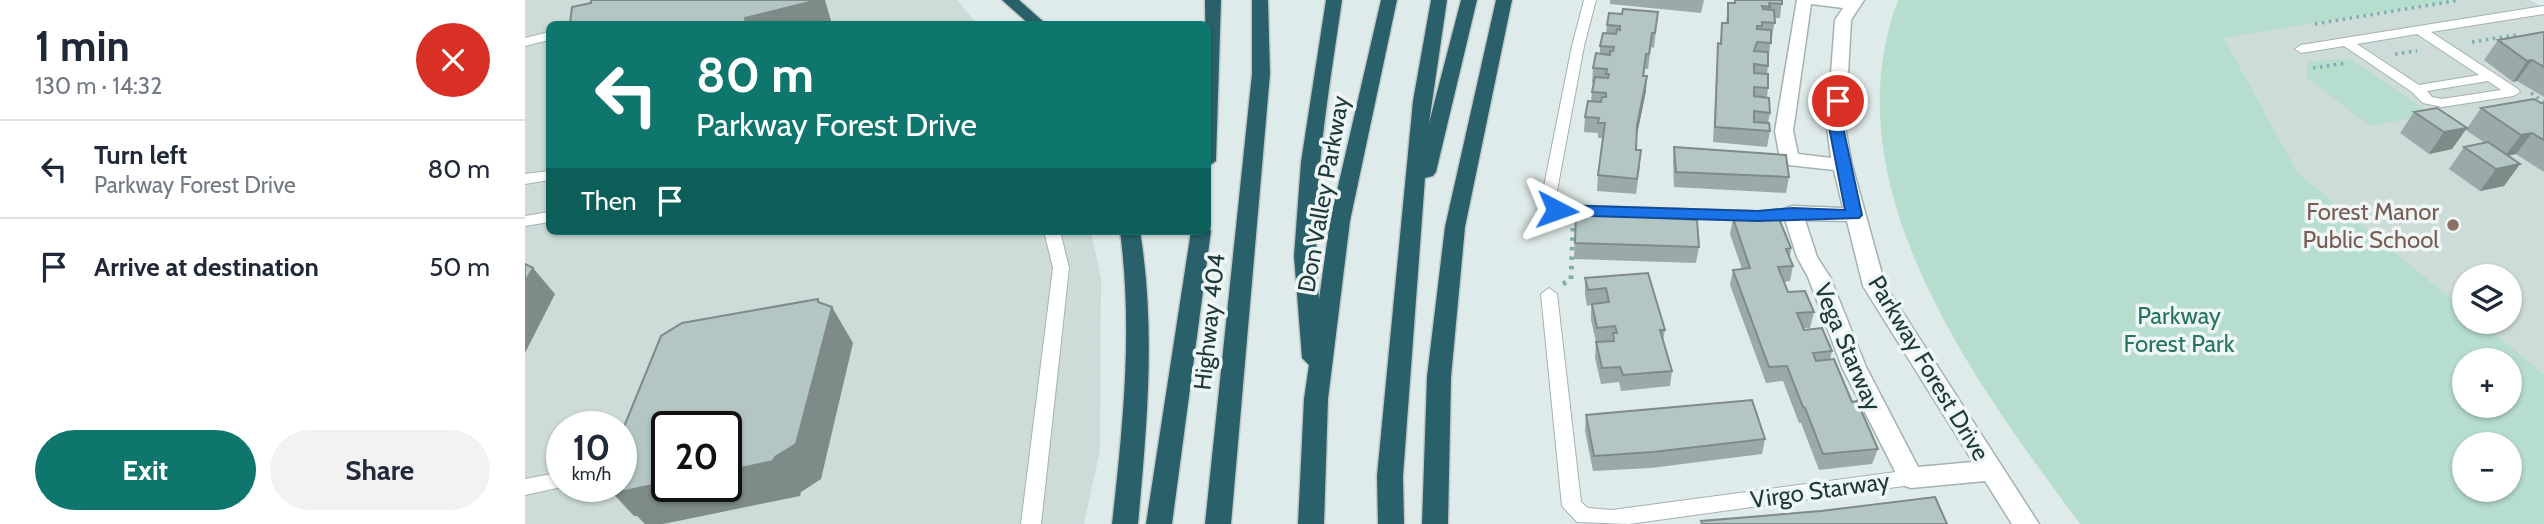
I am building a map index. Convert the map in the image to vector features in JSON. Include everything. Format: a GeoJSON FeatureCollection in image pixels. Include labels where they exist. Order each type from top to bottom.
{"type":"FeatureCollection","features":[{"type":"Feature","properties":{"kind":"highway"},"geometry":{"type":"LineString","coordinates":[[1010,0],[1034,21]]}},
{"type":"Feature","properties":{"kind":"highway"},"geometry":{"type":"LineString","coordinates":[[1030,0],[1043,21]]}},
{"type":"Feature","properties":{"kind":"highway"},"geometry":{"type":"LineString","coordinates":[[1211,54],[1213,0]]}},
{"type":"Feature","properties":{"kind":"highway","name":"Highway 404"},"geometry":{"type":"LineString","coordinates":[[1218,524],[1261,74],[1260,0]]}},
{"type":"Feature","properties":{"kind":"highway"},"geometry":{"type":"LineString","coordinates":[[1311,524],[1316,399],[1304,256],[1310,162],[1334,0]]}},
{"type":"Feature","properties":{"kind":"highway","name":"Don Valley Parkway"},"geometry":{"type":"LineString","coordinates":[[1316,399],[1340,220],[1389,0]]}},
{"type":"Feature","properties":{"kind":"highway"},"geometry":{"type":"LineString","coordinates":[[1391,524],[1390,476],[1422,102],[1439,0]]}},
{"type":"Feature","properties":{"kind":"highway"},"geometry":{"type":"LineString","coordinates":[[1411,232],[1469,0]]}},
{"type":"Feature","properties":{"kind":"highway"},"geometry":{"type":"LineString","coordinates":[[1435,524],[1439,377],[1455,227],[1504,0]]}},
{"type":"Feature","properties":{"kind":"highway"},"geometry":{"type":"LineString","coordinates":[[1125,524],[1138,380],[1138,273],[1131,235]]}},
{"type":"Feature","properties":{"kind":"highway","name":"Highway 404"},"geometry":{"type":"LineString","coordinates":[[1159,524],[1200,235]]}},
{"type":"Feature","properties":{"kind":"street"},"geometry":{"type":"LineString","coordinates":[[1805,0],[1801,6],[1784,131],[1789,159],[1842,165]]}},
{"type":"Feature","properties":{"kind":"street"},"geometry":{"type":"LineString","coordinates":[[1815,0],[1855,2]]}},
{"type":"Feature","properties":{"kind":"street","name":"Parkway Forest Drive"},"geometry":{"type":"LineString","coordinates":[[1855,2],[1843,20],[1836,127],[1842,165],[1874,286],[2026,524]]}},
{"type":"Feature","properties":{"kind":"street"},"geometry":{"type":"LineString","coordinates":[[1793,213],[1854,215]]}},
{"type":"Feature","properties":{"kind":"street","name":"Vega Starway"},"geometry":{"type":"LineString","coordinates":[[1793,213],[1807,257],[1819,277],[1854,367],[1911,478]]}},
{"type":"Feature","properties":{"kind":"street","name":"Virgo Starway"},"geometry":{"type":"LineString","coordinates":[[1911,478],[1991,470]]}},
{"type":"Feature","properties":{"kind":"lane"},"geometry":{"type":"LineString","coordinates":[[1590,0],[1578,47],[1549,196],[1557,210],[1758,216],[1793,213]]}},
{"type":"Feature","properties":{"kind":"lane"},"geometry":{"type":"LineString","coordinates":[[2301,49],[2544,10]]}},
{"type":"Feature","properties":{"kind":"lane"},"geometry":{"type":"LineString","coordinates":[[2421,31],[2491,77],[2519,91]]}},
{"type":"Feature","properties":{"kind":"lane"},"geometry":{"type":"LineString","coordinates":[[525,42],[546,37]]}},
{"type":"Feature","properties":{"kind":"lane"},"geometry":{"type":"LineString","coordinates":[[2346,42],[2417,89],[2428,100],[2442,103],[2519,91]]}},
{"type":"Feature","properties":{"kind":"lane"},"geometry":{"type":"LineString","coordinates":[[2417,89],[2491,77]]}},
{"type":"Feature","properties":{"kind":"lane"},"geometry":{"type":"LineString","coordinates":[[525,179],[546,176]]}},
{"type":"Feature","properties":{"kind":"lane"},"geometry":{"type":"LineString","coordinates":[[525,221],[546,218]]}},
{"type":"Feature","properties":{"kind":"lane"},"geometry":{"type":"LineString","coordinates":[[1031,524],[1061,268],[1053,235]]}},
{"type":"Feature","properties":{"kind":"lane","name":"Virgo Starway"},"geometry":{"type":"LineString","coordinates":[[1549,294],[1572,506],[1584,516],[1612,518],[1911,478]]}},
{"type":"Feature","properties":{"kind":"lane"},"geometry":{"type":"LineString","coordinates":[[525,487],[546,483]]}},
{"type":"Feature","properties":{"kind":"path"},"geometry":{"type":"LineString","coordinates":[[2315,23],[2460,0]]}},
{"type":"Feature","properties":{"kind":"path"},"geometry":{"type":"LineString","coordinates":[[2470,43],[2519,34]]}},
{"type":"Feature","properties":{"kind":"path"},"geometry":{"type":"LineString","coordinates":[[2384,56],[2420,50]]}},
{"type":"Feature","properties":{"kind":"path"},"geometry":{"type":"LineString","coordinates":[[2519,91],[2544,102]]}},
{"type":"Feature","properties":{"kind":"path"},"geometry":{"type":"LineString","coordinates":[[1549,294],[1570,279],[1574,219]]}},
{"type":"Feature","properties":{"kind":"shaded area"},"geometry":{"type":"Polygon","coordinates":[[[525,0],[957,0],[974,21],[546,21],[546,235],[1092,235],[1101,278],[1100,451],[1084,524],[525,524],[525,0]]]}},
{"type":"Feature","properties":{"kind":"shaded area","name":"Forest Manor Public School"},"geometry":{"type":"Polygon","coordinates":[[[2455,0],[2530,0],[2544,8],[2544,374],[2522,356],[2522,348],[2512,348],[2495,334],[2522,334],[2522,264],[2452,264],[2452,299],[2298,173],[2224,38],[2455,0]]]}},
{"type":"Feature","properties":{"kind":"green space","name":"Parkway Forest Park"},"geometry":{"type":"Polygon","coordinates":[[[1898,0],[2455,0],[2224,38],[2298,173],[2452,299],[2452,334],[2495,334],[2512,348],[2452,348],[2452,418],[2522,418],[2522,356],[2544,374],[2544,524],[2080,524],[1997,408],[1958,345],[1923,279],[1897,210],[1882,140],[1881,70],[1898,0]]]}},
{"type":"Feature","properties":{"kind":"green space"},"geometry":{"type":"Polygon","coordinates":[[[2350,59],[2431,114],[2370,126],[2307,78],[2307,62],[2350,59]]]}},
{"type":"Feature","properties":{"kind":"building"},"geometry":{"type":"Polygon","coordinates":[[[591,0],[818,0],[745,18],[746,21],[570,21],[572,7],[591,3],[591,0]]]}},
{"type":"Feature","properties":{"kind":"building"},"geometry":{"type":"Polygon","coordinates":[[[1735,0],[1782,0],[1782,4],[1769,3],[1770,7],[1762,6],[1763,9],[1774,10],[1775,23],[1762,22],[1762,26],[1757,26],[1757,29],[1771,30],[1771,43],[1757,42],[1754,51],[1768,52],[1768,66],[1754,64],[1754,73],[1768,74],[1768,88],[1754,87],[1754,96],[1769,98],[1770,113],[1754,111],[1754,122],[1769,123],[1770,131],[1715,127],[1718,43],[1721,44],[1722,23],[1728,23],[1728,3],[1735,3],[1735,0]]]}},
{"type":"Feature","properties":{"kind":"building"},"geometry":{"type":"Polygon","coordinates":[[[1623,9],[1658,12],[1643,76],[1647,76],[1637,125],[1636,150],[1641,150],[1637,179],[1598,175],[1605,123],[1598,123],[1599,118],[1585,117],[1588,101],[1601,102],[1602,97],[1606,97],[1606,93],[1592,92],[1595,77],[1608,78],[1607,69],[1593,68],[1596,53],[1610,55],[1610,51],[1613,51],[1614,47],[1600,46],[1603,33],[1616,34],[1617,29],[1620,30],[1620,26],[1607,25],[1609,13],[1622,14],[1623,9]]]}},
{"type":"Feature","properties":{"kind":"building"},"geometry":{"type":"Polygon","coordinates":[[[2544,32],[2544,67],[2532,60],[2527,61],[2498,40],[2544,32]]]}},
{"type":"Feature","properties":{"kind":"building"},"geometry":{"type":"Polygon","coordinates":[[[2534,99],[2544,103],[2544,140],[2532,133],[2521,135],[2481,108],[2534,99]]]}},
{"type":"Feature","properties":{"kind":"building"},"geometry":{"type":"Polygon","coordinates":[[[2437,108],[2467,128],[2444,132],[2414,112],[2437,108]]]}},
{"type":"Feature","properties":{"kind":"building"},"geometry":{"type":"Polygon","coordinates":[[[2488,142],[2520,164],[2496,169],[2464,147],[2488,142]]]}},
{"type":"Feature","properties":{"kind":"building"},"geometry":{"type":"Polygon","coordinates":[[[1674,147],[1786,155],[1789,177],[1676,172],[1674,147]]]}},
{"type":"Feature","properties":{"kind":"building"},"geometry":{"type":"Polygon","coordinates":[[[1576,213],[1697,220],[1699,247],[1575,243],[1576,213]]]}},
{"type":"Feature","properties":{"kind":"building"},"geometry":{"type":"Polygon","coordinates":[[[1777,214],[1791,248],[1786,249],[1793,266],[1778,267],[1788,292],[1805,291],[1814,312],[1797,313],[1804,330],[1822,328],[1832,351],[1813,353],[1816,361],[1834,359],[1852,402],[1857,401],[1878,449],[1823,454],[1787,366],[1769,367],[1733,270],[1750,268],[1733,218],[1777,214]]]}},
{"type":"Feature","properties":{"kind":"building"},"geometry":{"type":"Polygon","coordinates":[[[525,264],[533,268],[525,282],[525,264]]]}},
{"type":"Feature","properties":{"kind":"building"},"geometry":{"type":"Polygon","coordinates":[[[1648,273],[1665,330],[1660,330],[1672,371],[1623,375],[1620,367],[1602,368],[1596,342],[1614,341],[1613,333],[1617,333],[1615,326],[1597,328],[1592,304],[1609,302],[1606,288],[1588,290],[1585,278],[1648,273]]]}},
{"type":"Feature","properties":{"kind":"building"},"geometry":{"type":"Polygon","coordinates":[[[818,299],[818,302],[832,307],[796,444],[773,461],[742,468],[742,411],[651,411],[651,485],[637,488],[637,411],[630,411],[661,336],[682,323],[818,299]]]}},
{"type":"Feature","properties":{"kind":"building"},"geometry":{"type":"Polygon","coordinates":[[[1752,400],[1765,439],[1594,456],[1586,415],[1752,400]]]}},
{"type":"Feature","properties":{"kind":"building"},"geometry":{"type":"Polygon","coordinates":[[[1935,497],[1947,524],[1702,524],[1701,521],[1821,511],[1935,497]]]}},
{"type":"Feature","properties":{"kind":"place","name":"Forest Manor Public School"},"geometry":{"type":"Point","coordinates":[2453,225]}},
{"type":"Feature","properties":{"kind":"route"},"geometry":{"type":"LineString","coordinates":[[1557,210],[1583,213],[1758,216],[1793,213],[1854,215],[1836,127],[1838,101]]}}]}
